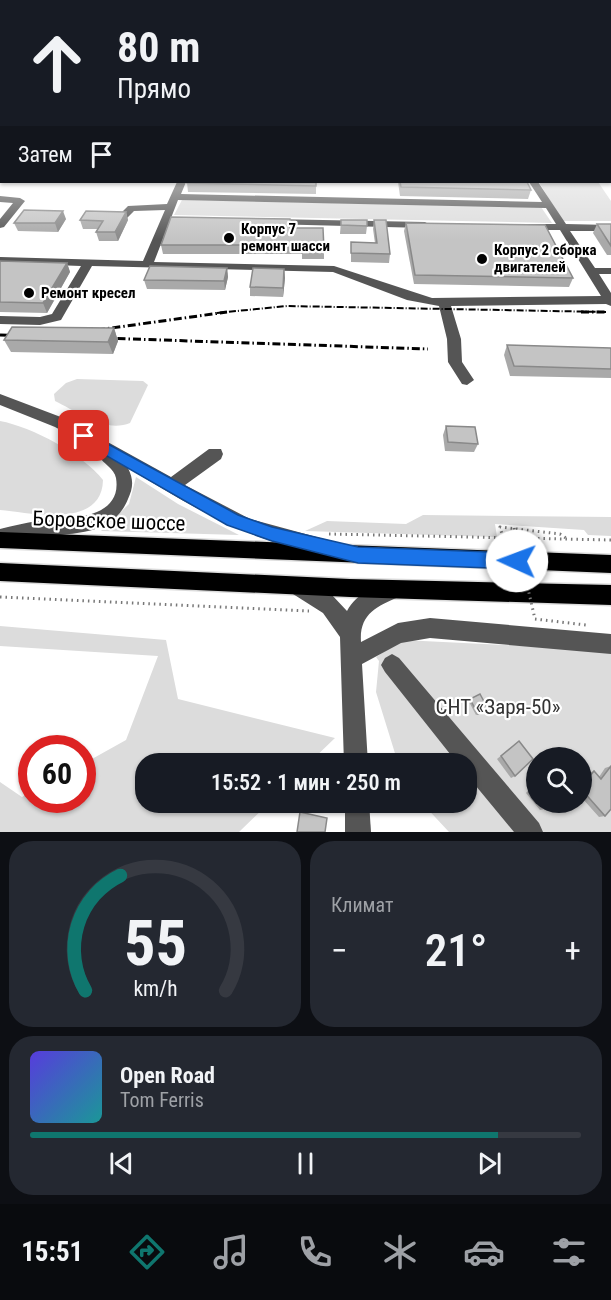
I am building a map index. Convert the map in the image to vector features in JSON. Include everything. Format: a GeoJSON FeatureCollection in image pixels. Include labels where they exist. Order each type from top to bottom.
{"type":"FeatureCollection","features":[{"type":"Feature","properties":{"kind":"main road","name":"Боровское шоссе"},"geometry":{"type":"LineString","coordinates":[[0,539],[611,564]]}},
{"type":"Feature","properties":{"kind":"main road"},"geometry":{"type":"LineString","coordinates":[[0,572],[298,586],[611,595]]}},
{"type":"Feature","properties":{"kind":"street"},"geometry":{"type":"LineString","coordinates":[[147,265],[171,220],[173,202],[181,183]]}},
{"type":"Feature","properties":{"kind":"street"},"geometry":{"type":"LineString","coordinates":[[535,183],[610,301]]}},
{"type":"Feature","properties":{"kind":"street"},"geometry":{"type":"LineString","coordinates":[[0,199],[20,201],[0,225]]}},
{"type":"Feature","properties":{"kind":"street"},"geometry":{"type":"LineString","coordinates":[[121,218],[126,209],[173,202],[548,205]]}},
{"type":"Feature","properties":{"kind":"street"},"geometry":{"type":"LineString","coordinates":[[258,221],[433,225]]}},
{"type":"Feature","properties":{"kind":"street"},"geometry":{"type":"LineString","coordinates":[[516,226],[611,228]]}},
{"type":"Feature","properties":{"kind":"street"},"geometry":{"type":"LineString","coordinates":[[0,260],[334,269],[411,297],[444,302],[610,301]]}},
{"type":"Feature","properties":{"kind":"street"},"geometry":{"type":"LineString","coordinates":[[0,320],[40,321],[57,317],[88,263]]}},
{"type":"Feature","properties":{"kind":"street"},"geometry":{"type":"LineString","coordinates":[[592,271],[611,271]]}},
{"type":"Feature","properties":{"kind":"street"},"geometry":{"type":"LineString","coordinates":[[444,302],[454,339],[455,362],[467,380]]}},
{"type":"Feature","properties":{"kind":"street"},"geometry":{"type":"LineString","coordinates":[[0,399],[26,407],[84,436],[233,520],[253,528],[358,555]]}},
{"type":"Feature","properties":{"kind":"street"},"geometry":{"type":"LineString","coordinates":[[0,539],[43,529],[82,526],[97,521],[112,509],[123,490],[123,472],[84,436]]}},
{"type":"Feature","properties":{"kind":"street"},"geometry":{"type":"LineString","coordinates":[[173,485],[215,453]]}},
{"type":"Feature","properties":{"kind":"street"},"geometry":{"type":"LineString","coordinates":[[298,586],[330,603],[350,635]]}},
{"type":"Feature","properties":{"kind":"street"},"geometry":{"type":"LineString","coordinates":[[355,753],[350,635],[352,618],[357,609],[369,600],[395,589]]}},
{"type":"Feature","properties":{"kind":"street"},"geometry":{"type":"LineString","coordinates":[[351,659],[398,633],[430,628],[611,644]]}},
{"type":"Feature","properties":{"kind":"street"},"geometry":{"type":"LineString","coordinates":[[392,665],[530,832]]}},
{"type":"Feature","properties":{"kind":"street"},"geometry":{"type":"LineString","coordinates":[[357,813],[358,832]]}},
{"type":"Feature","properties":{"kind":"path"},"geometry":{"type":"LineString","coordinates":[[503,539],[500,527],[560,534],[566,538]]}},
{"type":"Feature","properties":{"kind":"path"},"geometry":{"type":"LineString","coordinates":[[514,528],[535,619],[589,626]]}},
{"type":"Feature","properties":{"kind":"path"},"geometry":{"type":"LineString","coordinates":[[321,534],[611,540]]}},
{"type":"Feature","properties":{"kind":"path"},"geometry":{"type":"LineString","coordinates":[[0,597],[313,612]]}},
{"type":"Feature","properties":{"kind":"green space"},"geometry":{"type":"Polygon","coordinates":[[[540,183],[599,183],[611,201],[611,221],[562,221],[540,183]]]}},
{"type":"Feature","properties":{"kind":"green space"},"geometry":{"type":"Polygon","coordinates":[[[182,200],[541,207],[552,223],[174,215],[182,200]]]}},
{"type":"Feature","properties":{"kind":"green space"},"geometry":{"type":"Polygon","coordinates":[[[77,379],[143,381],[148,385],[130,423],[111,425],[92,420],[55,401],[54,394],[66,383],[77,379]]]}},
{"type":"Feature","properties":{"kind":"green space"},"geometry":{"type":"Polygon","coordinates":[[[0,421],[41,435],[70,451],[94,470],[103,480],[100,495],[91,506],[78,512],[46,515],[0,510],[0,421]]]}},
{"type":"Feature","properties":{"kind":"green space"},"geometry":{"type":"Polygon","coordinates":[[[136,477],[178,504],[239,535],[101,531],[129,504],[136,477]]]}},
{"type":"Feature","properties":{"kind":"green space"},"geometry":{"type":"Polygon","coordinates":[[[423,515],[611,517],[611,536],[588,535],[584,530],[495,524],[497,537],[305,531],[327,521],[406,524],[423,515]]]}},
{"type":"Feature","properties":{"kind":"green space"},"geometry":{"type":"Polygon","coordinates":[[[0,626],[166,640],[178,699],[335,738],[319,753],[135,753],[135,813],[259,813],[239,832],[0,832],[0,782],[18,794],[18,813],[96,813],[96,757],[126,740],[158,656],[0,646],[0,626]]]}},
{"type":"Feature","properties":{"kind":"green space","name":"СНТ «Заря-50»"},"geometry":{"type":"Polygon","coordinates":[[[402,640],[611,650],[611,832],[449,832],[431,813],[477,813],[477,753],[395,753],[376,692],[379,661],[376,657],[402,640]]]}},
{"type":"Feature","properties":{"kind":"building"},"geometry":{"type":"Polygon","coordinates":[[[187,183],[316,183],[316,186],[187,183]]]}},
{"type":"Feature","properties":{"kind":"building"},"geometry":{"type":"Polygon","coordinates":[[[400,183],[528,183],[531,190],[401,187],[400,183]]]}},
{"type":"Feature","properties":{"kind":"building"},"geometry":{"type":"Polygon","coordinates":[[[24,210],[63,211],[55,223],[14,223],[24,210]]]}},
{"type":"Feature","properties":{"kind":"building"},"geometry":{"type":"Polygon","coordinates":[[[86,211],[126,212],[115,232],[96,232],[103,221],[80,220],[86,211]]]}},
{"type":"Feature","properties":{"kind":"building","name":"Корпус 7 ремонт шасси"},"geometry":{"type":"Polygon","coordinates":[[[171,217],[290,219],[290,228],[323,228],[324,250],[302,250],[302,245],[161,245],[171,217]]]}},
{"type":"Feature","properties":{"kind":"building"},"geometry":{"type":"Polygon","coordinates":[[[341,220],[367,220],[367,226],[341,225],[341,220]]]}},
{"type":"Feature","properties":{"kind":"building"},"geometry":{"type":"Polygon","coordinates":[[[374,220],[386,220],[390,254],[351,253],[351,242],[377,243],[374,220]]]}},
{"type":"Feature","properties":{"kind":"building","name":"Корпус 2 сборка двигателей"},"geometry":{"type":"Polygon","coordinates":[[[406,223],[545,225],[573,278],[415,275],[406,223]]]}},
{"type":"Feature","properties":{"kind":"building"},"geometry":{"type":"Polygon","coordinates":[[[597,224],[611,224],[611,246],[597,224]]]}},
{"type":"Feature","properties":{"kind":"building","name":"Ремонт кресел"},"geometry":{"type":"Polygon","coordinates":[[[0,261],[67,263],[43,303],[0,302],[0,261]]]}},
{"type":"Feature","properties":{"kind":"building"},"geometry":{"type":"Polygon","coordinates":[[[150,266],[227,268],[224,281],[144,280],[150,266]]]}},
{"type":"Feature","properties":{"kind":"building"},"geometry":{"type":"Polygon","coordinates":[[[253,268],[284,269],[283,288],[250,287],[253,268]]]}},
{"type":"Feature","properties":{"kind":"building"},"geometry":{"type":"Polygon","coordinates":[[[12,327],[114,328],[108,342],[4,340],[12,327]]]}},
{"type":"Feature","properties":{"kind":"building"},"geometry":{"type":"Polygon","coordinates":[[[507,345],[611,348],[611,369],[514,366],[507,345]]]}},
{"type":"Feature","properties":{"kind":"building"},"geometry":{"type":"Polygon","coordinates":[[[446,426],[475,427],[478,444],[448,442],[446,426]]]}},
{"type":"Feature","properties":{"kind":"building"},"geometry":{"type":"Polygon","coordinates":[[[480,694],[488,709],[478,714],[470,699],[480,694]]]}},
{"type":"Feature","properties":{"kind":"building"},"geometry":{"type":"Polygon","coordinates":[[[519,741],[526,750],[526,766],[515,776],[501,756],[519,741]]]}},
{"type":"Feature","properties":{"kind":"building"},"geometry":{"type":"Polygon","coordinates":[[[611,766],[611,809],[605,816],[592,801],[592,774],[594,771],[601,779],[611,766]]]}},
{"type":"Feature","properties":{"kind":"building"},"geometry":{"type":"Polygon","coordinates":[[[300,813],[327,818],[325,832],[297,832],[300,813]]]}},
{"type":"Feature","properties":{"kind":"railway"},"geometry":{"type":"LineString","coordinates":[[227,312],[287,306],[606,312],[581,312]]}},
{"type":"Feature","properties":{"kind":"railway"},"geometry":{"type":"LineString","coordinates":[[97,330],[227,312]]}},
{"type":"Feature","properties":{"kind":"railway"},"geometry":{"type":"LineString","coordinates":[[217,313],[227,312]]}},
{"type":"Feature","properties":{"kind":"railway"},"geometry":{"type":"LineString","coordinates":[[0,335],[24,336]]}},
{"type":"Feature","properties":{"kind":"railway"},"geometry":{"type":"LineString","coordinates":[[102,338],[428,349]]}},
{"type":"Feature","properties":{"kind":"place","name":"Корпус 7 ремонт шасси"},"geometry":{"type":"Point","coordinates":[229,238]}},
{"type":"Feature","properties":{"kind":"place","name":"Корпус 2 сборка двигателей"},"geometry":{"type":"Point","coordinates":[482,259]}},
{"type":"Feature","properties":{"kind":"place","name":"Ремонт кресел"},"geometry":{"type":"Point","coordinates":[29,293]}},
{"type":"Feature","properties":{"kind":"route"},"geometry":{"type":"LineString","coordinates":[[84,436],[233,520],[272,534],[358,555],[517,561]]}}]}
